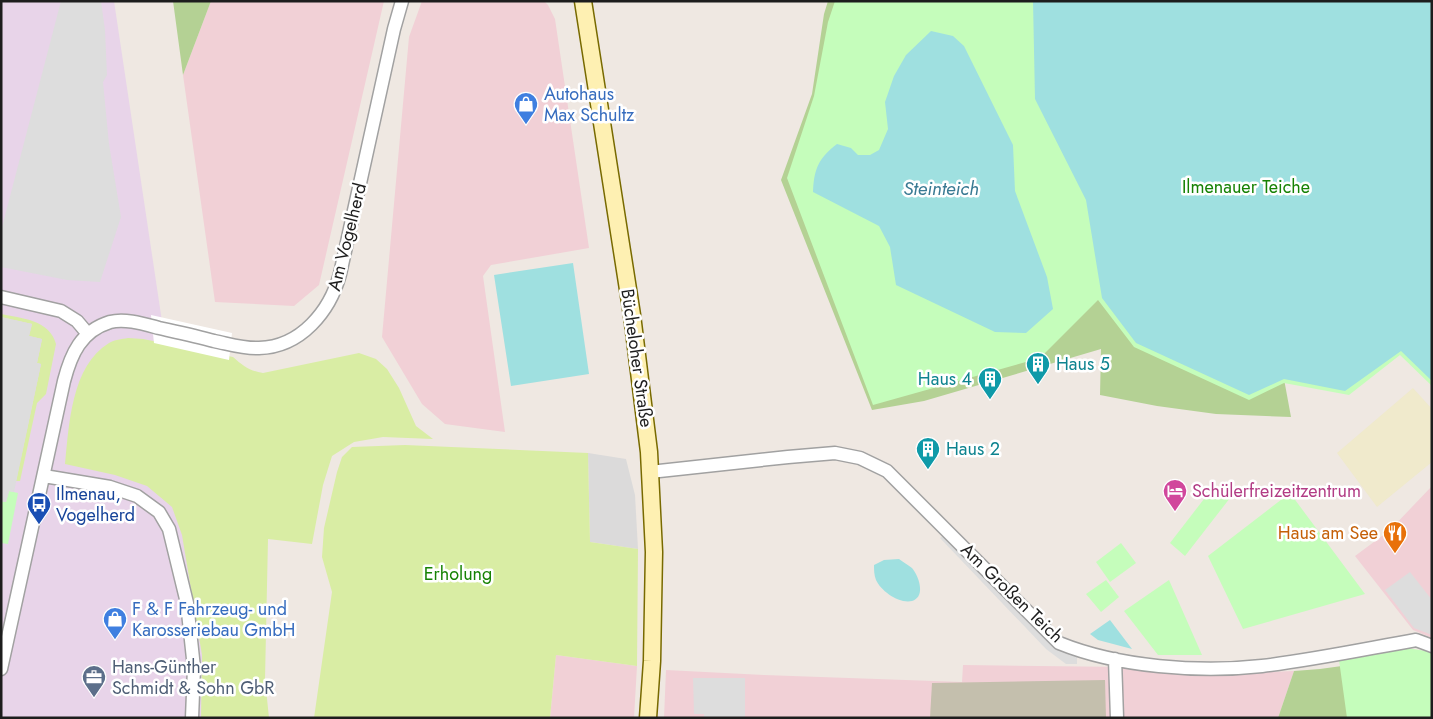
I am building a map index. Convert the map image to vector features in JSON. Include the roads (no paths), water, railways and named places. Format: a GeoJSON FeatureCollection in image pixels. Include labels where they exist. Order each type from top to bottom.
{"type":"FeatureCollection","features":[{"type":"Feature","properties":{"kind":"main road","name":"Bücheloher Straße"},"geometry":{"type":"LineString","coordinates":[[583,1],[632,315],[650,472],[654,570],[652,661],[648,718]]}},
{"type":"Feature","properties":{"kind":"street","name":"Am Vogelherd"},"geometry":{"type":"LineString","coordinates":[[1,669],[69,362],[76,347],[88,334],[100,326],[112,322],[126,321],[231,345],[260,348],[275,346],[289,341],[314,323],[330,302],[336,289],[394,29],[402,1]]}},
{"type":"Feature","properties":{"kind":"street"},"geometry":{"type":"LineString","coordinates":[[1,297],[61,311],[77,321],[88,334]]}},
{"type":"Feature","properties":{"kind":"street","name":"Am Großen Teich"},"geometry":{"type":"LineString","coordinates":[[650,472],[835,453],[860,458],[887,471],[1059,643],[1115,660],[1196,668],[1261,666],[1416,640],[1432,646]]}},
{"type":"Feature","properties":{"kind":"street"},"geometry":{"type":"LineString","coordinates":[[44,476],[110,487],[137,496],[159,512],[169,529],[188,604],[194,668],[192,718]]}},
{"type":"Feature","properties":{"kind":"street"},"geometry":{"type":"LineString","coordinates":[[1115,660],[1117,718]]}},
{"type":"Feature","properties":{"kind":"water"},"geometry":{"type":"Polygon","coordinates":[[[1033,1],[1432,1],[1432,381],[1401,351],[1345,391],[1284,379],[1249,395],[1136,343],[1102,298],[1086,200],[1035,99],[1033,1]]]}},
{"type":"Feature","properties":{"kind":"water","name":"Steinteich"},"geometry":{"type":"Polygon","coordinates":[[[931,31],[953,36],[964,46],[1013,145],[1015,191],[1047,277],[1053,309],[1026,333],[995,332],[896,285],[890,247],[879,226],[813,192],[816,170],[819,164],[837,144],[851,148],[858,155],[870,155],[879,150],[888,129],[885,102],[894,76],[906,55],[931,31]]]}},
{"type":"Feature","properties":{"kind":"water"},"geometry":{"type":"Polygon","coordinates":[[[573,263],[589,374],[511,386],[494,275],[573,263]]]}},
{"type":"Feature","properties":{"kind":"water"},"geometry":{"type":"Polygon","coordinates":[[[899,559],[912,568],[919,581],[919,595],[912,601],[902,601],[891,596],[878,584],[875,578],[874,565],[884,560],[899,559]]]}},
{"type":"Feature","properties":{"kind":"water"},"geometry":{"type":"Polygon","coordinates":[[[1110,620],[1132,649],[1098,640],[1090,634],[1110,620]]]}},
{"type":"Feature","properties":{"kind":"place","name":"Autohaus Max Schultz"},"geometry":{"type":"Point","coordinates":[526,125]}},
{"type":"Feature","properties":{"kind":"place","name":"Haus 5"},"geometry":{"type":"Point","coordinates":[1038,385]}},
{"type":"Feature","properties":{"kind":"place","name":"Haus 4"},"geometry":{"type":"Point","coordinates":[990,400]}},
{"type":"Feature","properties":{"kind":"place","name":"Haus 2"},"geometry":{"type":"Point","coordinates":[928,470]}},
{"type":"Feature","properties":{"kind":"place","name":"Schülerfreizeitzentrum"},"geometry":{"type":"Point","coordinates":[1175,512]}},
{"type":"Feature","properties":{"kind":"place","name":"Ilmenau, Vogelherd"},"geometry":{"type":"Point","coordinates":[39,525]}},
{"type":"Feature","properties":{"kind":"place","name":"Haus am See"},"geometry":{"type":"Point","coordinates":[1395,554]}},
{"type":"Feature","properties":{"kind":"place","name":"F & F Fahrzeug- und Karosseriebau GmbH"},"geometry":{"type":"Point","coordinates":[115,640]}},
{"type":"Feature","properties":{"kind":"place","name":"Hans-Günther Schmidt & Sohn GbR"},"geometry":{"type":"Point","coordinates":[94,698]}},
{"type":"Feature","properties":{"kind":"park label","name":"Ilmenauer Teiche"},"geometry":{"type":"Point","coordinates":[1246,187]}},
{"type":"Feature","properties":{"kind":"park label","name":"Erholung"},"geometry":{"type":"Point","coordinates":[458,574]}}]}
